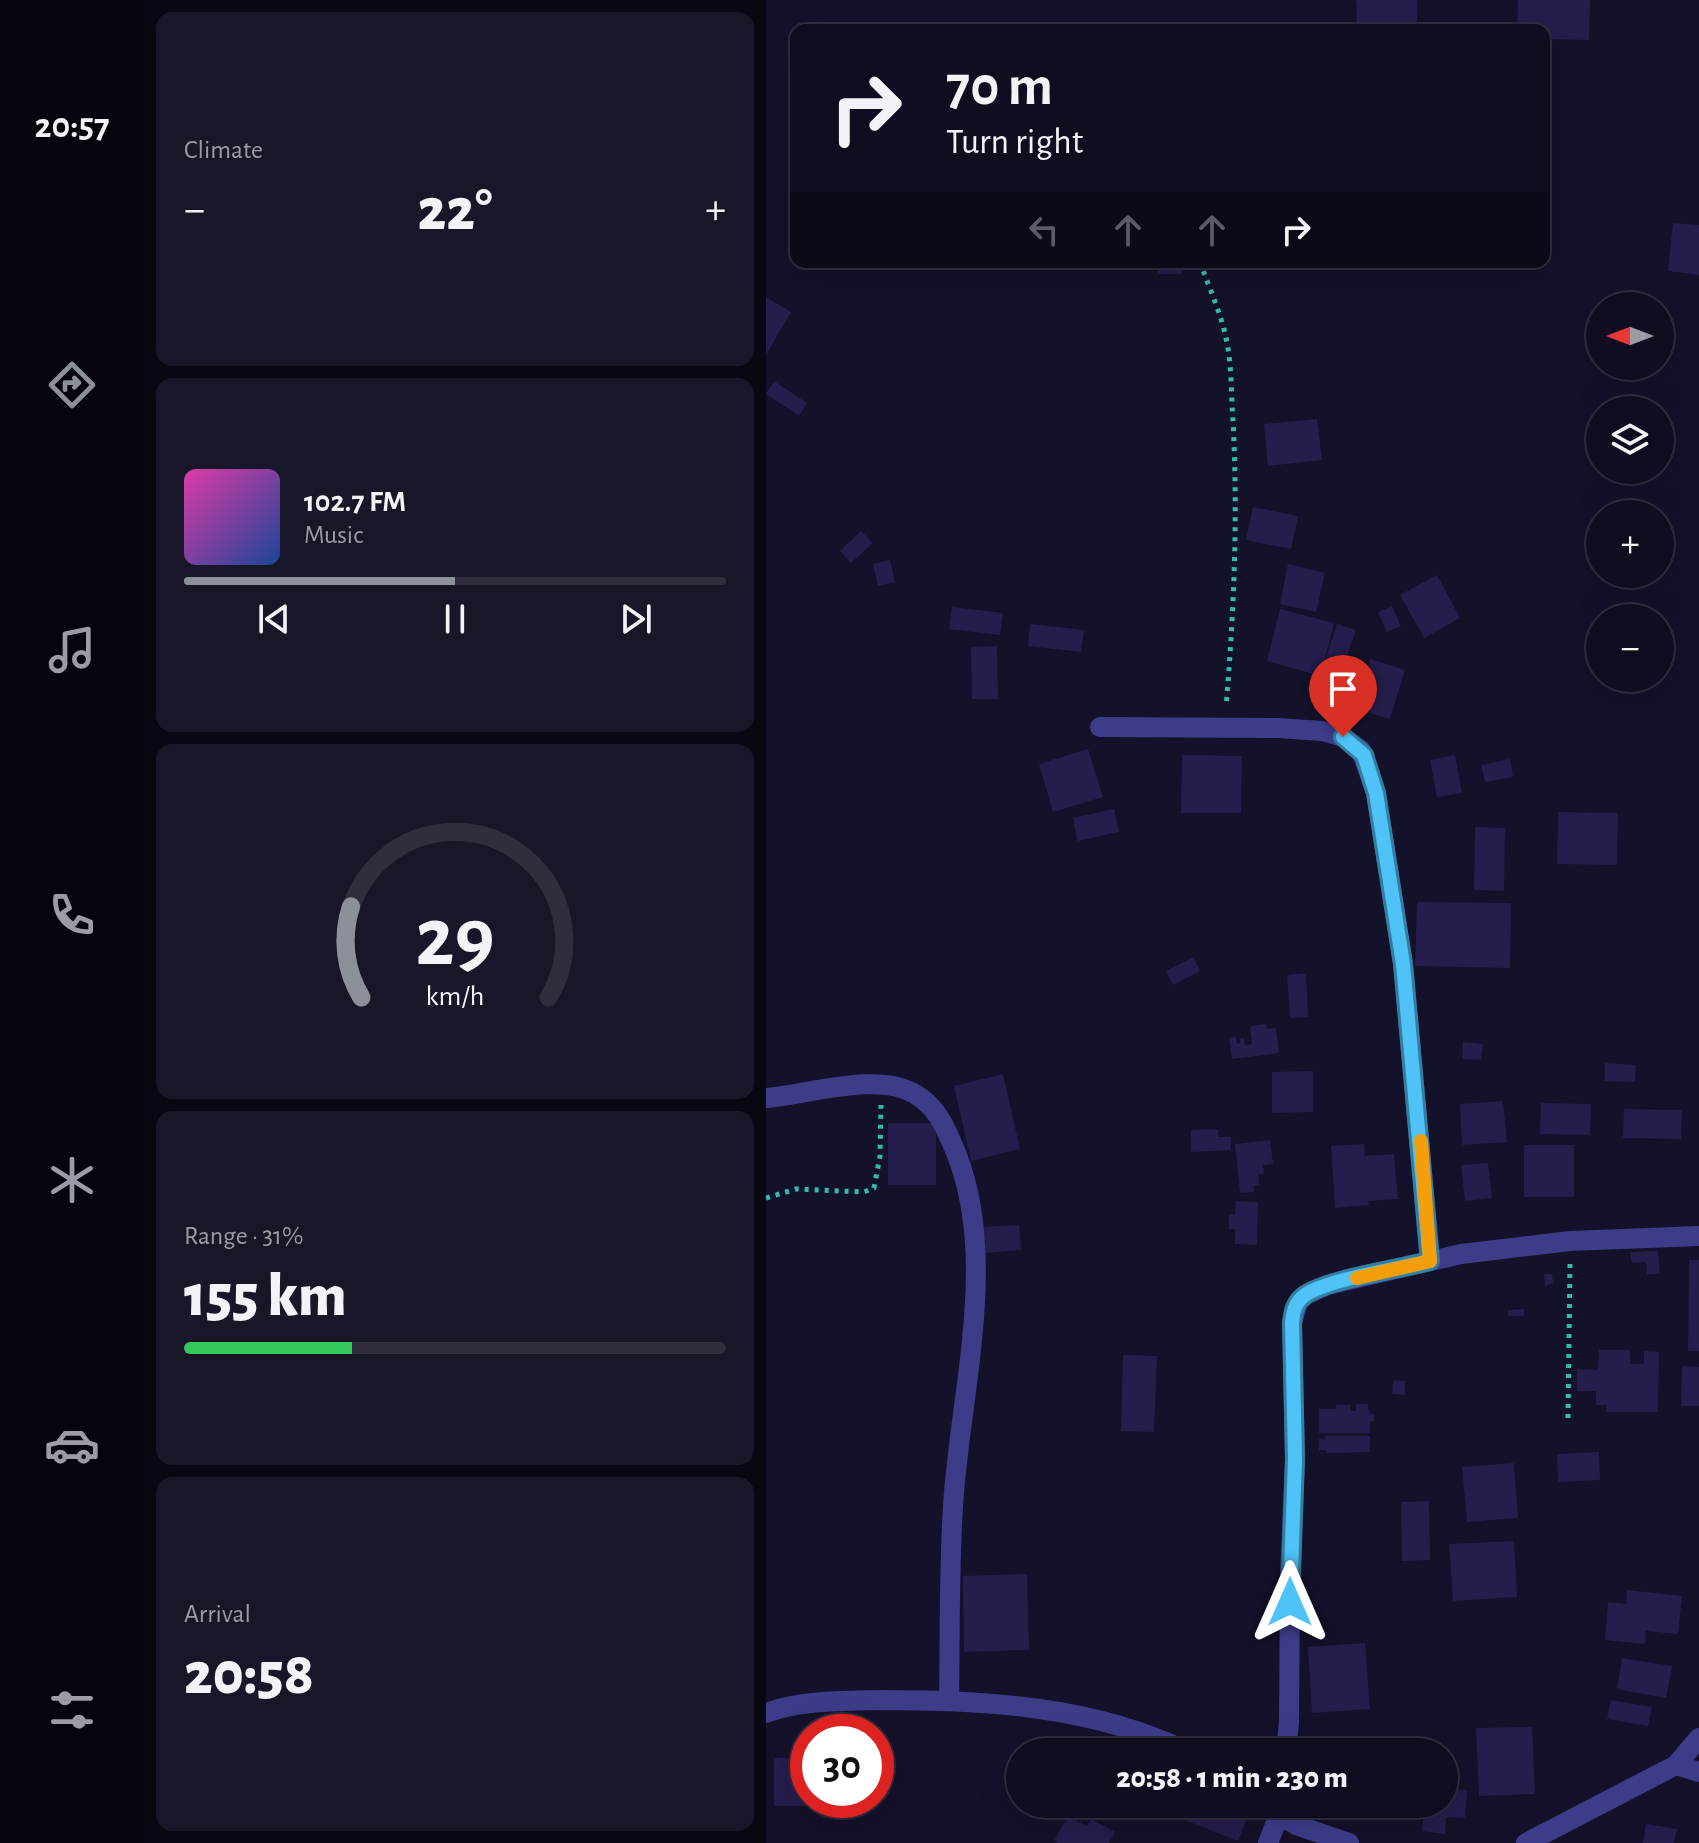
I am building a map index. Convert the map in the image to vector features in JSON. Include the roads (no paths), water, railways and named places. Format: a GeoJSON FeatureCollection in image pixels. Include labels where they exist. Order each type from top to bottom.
{"type":"FeatureCollection","features":[{"type":"Feature","properties":{"kind":"street"},"geometry":{"type":"LineString","coordinates":[[1100,727],[1322,731],[1343,737],[1364,755],[1376,793],[1403,964],[1430,1261]]}},
{"type":"Feature","properties":{"kind":"street"},"geometry":{"type":"LineString","coordinates":[[766,1098],[884,1084],[914,1093],[934,1109],[956,1151],[973,1216],[977,1272],[953,1507],[949,1700]]}},
{"type":"Feature","properties":{"kind":"street"},"geometry":{"type":"LineString","coordinates":[[1287,1738],[1295,1459],[1292,1323],[1295,1306],[1306,1295],[1327,1285],[1499,1249],[1570,1241],[1699,1236]]}},
{"type":"Feature","properties":{"kind":"street"},"geometry":{"type":"LineString","coordinates":[[766,1713],[854,1700],[949,1700],[1036,1708],[1103,1721],[1156,1738]]}},
{"type":"Feature","properties":{"kind":"street"},"geometry":{"type":"LineString","coordinates":[[1526,1843],[1676,1765],[1699,1738]]}},
{"type":"Feature","properties":{"kind":"street"},"geometry":{"type":"LineString","coordinates":[[1676,1765],[1699,1772]]}},
{"type":"Feature","properties":{"kind":"street"},"geometry":{"type":"LineString","coordinates":[[1268,1843],[1272,1818]]}},
{"type":"Feature","properties":{"kind":"street"},"geometry":{"type":"LineString","coordinates":[[1287,1818],[1296,1825],[1349,1843]]}}]}
